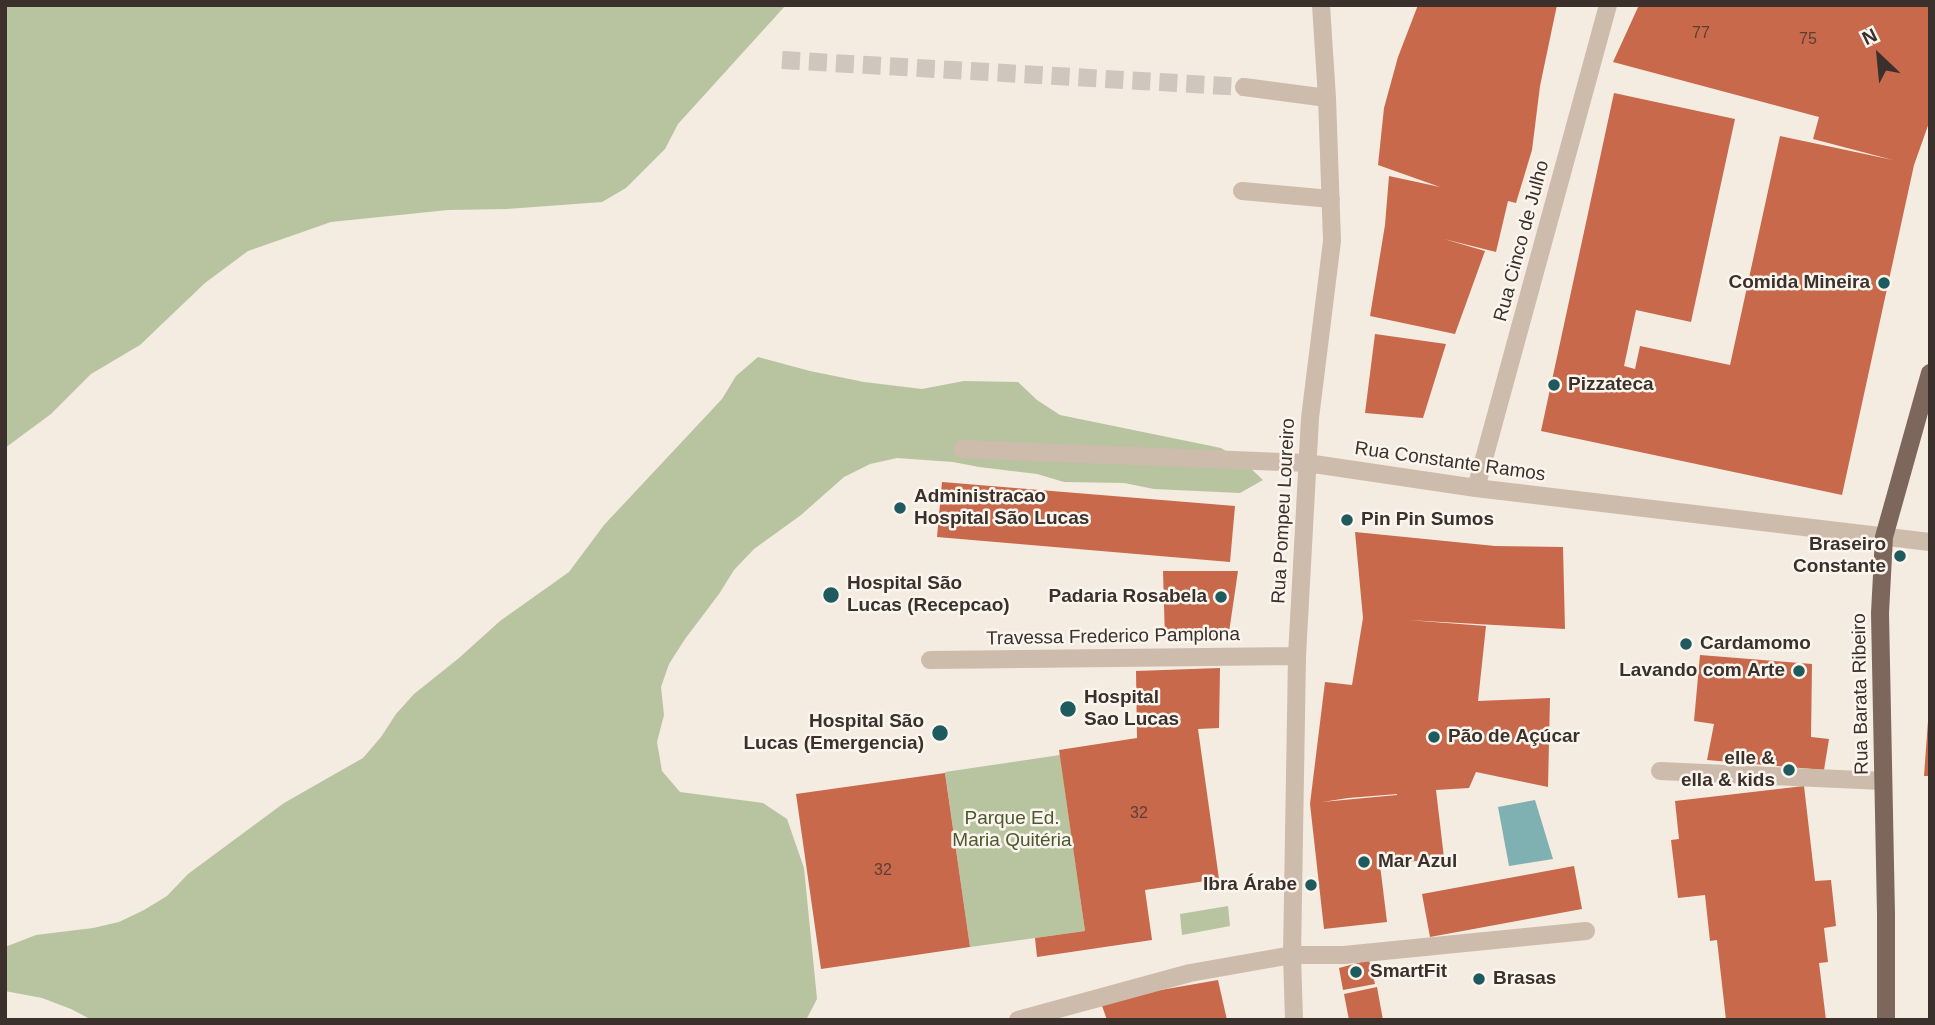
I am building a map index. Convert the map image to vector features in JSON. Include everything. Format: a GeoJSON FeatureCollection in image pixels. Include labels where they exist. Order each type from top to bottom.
{"type":"FeatureCollection","features":[{"type":"Feature","properties":{"kind":"main road","name":"Rua Barata Ribeiro"},"geometry":{"type":"LineString","coordinates":[[1886,1020],[1880,614],[1884,537],[1930,373]]}},
{"type":"Feature","properties":{"kind":"street","name":"Rua Pompeu Loureiro"},"geometry":{"type":"LineString","coordinates":[[1294,1020],[1292,955],[1297,656],[1310,418],[1332,241],[1321,5]]}},
{"type":"Feature","properties":{"kind":"street","name":"Rua Cinco de Julho"},"geometry":{"type":"LineString","coordinates":[[1476,488],[1608,5]]}},
{"type":"Feature","properties":{"kind":"street"},"geometry":{"type":"LineString","coordinates":[[1244,87],[1327,98]]}},
{"type":"Feature","properties":{"kind":"street"},"geometry":{"type":"LineString","coordinates":[[1242,191],[1331,199]]}},
{"type":"Feature","properties":{"kind":"street","name":"Rua Constante Ramos"},"geometry":{"type":"LineString","coordinates":[[962,449],[1307,464],[1476,488],[1930,542]]}},
{"type":"Feature","properties":{"kind":"street","name":"Travessa Frederico Pamplona"},"geometry":{"type":"LineString","coordinates":[[930,660],[1297,656]]}},
{"type":"Feature","properties":{"kind":"street"},"geometry":{"type":"LineString","coordinates":[[1660,771],[1883,780]]}},
{"type":"Feature","properties":{"kind":"street"},"geometry":{"type":"LineString","coordinates":[[1017,1020],[1190,973],[1292,955],[1344,955],[1586,931]]}},
{"type":"Feature","properties":{"kind":"green space"},"geometry":{"type":"Polygon","coordinates":[[[5,5],[786,5],[678,124],[665,149],[626,188],[602,202],[448,210],[331,222],[248,251],[205,283],[140,345],[91,374],[51,414],[5,448],[5,5]]]}},
{"type":"Feature","properties":{"kind":"green space"},"geometry":{"type":"Polygon","coordinates":[[[758,357],[864,382],[922,389],[964,381],[1018,382],[1037,400],[1060,415],[1221,448],[1244,462],[1263,480],[1240,493],[1154,489],[1124,483],[1064,482],[1037,474],[953,462],[897,458],[870,464],[844,477],[801,515],[754,549],[734,570],[669,664],[661,687],[664,715],[657,742],[662,771],[680,792],[763,803],[787,819],[804,868],[817,999],[806,1020],[92,1020],[42,998],[5,991],[5,947],[36,935],[119,922],[144,910],[167,896],[188,874],[284,803],[363,758],[414,694],[500,621],[569,572],[604,525],[722,399],[736,376],[758,357]]]}},
{"type":"Feature","properties":{"kind":"green space","name":"Parque Ed. Maria Quitéria"},"geometry":{"type":"Polygon","coordinates":[[[1060,755],[1085,931],[970,947],[945,772],[1060,755]]]}},
{"type":"Feature","properties":{"kind":"green space"},"geometry":{"type":"Polygon","coordinates":[[[1228,906],[1230,926],[1182,935],[1180,914],[1228,906]]]}},
{"type":"Feature","properties":{"kind":"water"},"geometry":{"type":"Polygon","coordinates":[[[1535,800],[1553,859],[1509,866],[1498,807],[1535,800]]]}},
{"type":"Feature","properties":{"kind":"building"},"geometry":{"type":"Polygon","coordinates":[[[1418,5],[1557,5],[1540,86],[1532,150],[1516,203],[1508,201],[1496,252],[1444,239],[1485,251],[1455,334],[1370,316],[1385,225],[1389,176],[1440,187],[1378,165],[1384,108],[1398,57],[1418,5]]]}},
{"type":"Feature","properties":{"kind":"building"},"geometry":{"type":"Polygon","coordinates":[[[1639,5],[1930,5],[1930,120],[1914,165],[1842,495],[1541,431],[1614,93],[1735,119],[1691,322],[1636,310],[1624,366],[1635,369],[1640,346],[1730,365],[1780,136],[1893,160],[1813,139],[1819,117],[1613,62],[1639,5]]]}},
{"type":"Feature","properties":{"kind":"building"},"geometry":{"type":"Polygon","coordinates":[[[1375,334],[1446,344],[1423,418],[1365,413],[1375,334]]]}},
{"type":"Feature","properties":{"kind":"building"},"geometry":{"type":"Polygon","coordinates":[[[942,482],[1235,506],[1230,562],[937,537],[942,482]]]}},
{"type":"Feature","properties":{"kind":"building"},"geometry":{"type":"Polygon","coordinates":[[[1355,532],[1495,546],[1563,547],[1565,629],[1407,620],[1486,626],[1478,701],[1550,698],[1548,787],[1476,772],[1469,788],[1436,790],[1444,858],[1380,865],[1387,922],[1324,929],[1310,804],[1325,682],[1352,685],[1363,618],[1355,532]],[[1397,795],[1348,798],[1322,802],[1397,795]]]}},
{"type":"Feature","properties":{"kind":"building"},"geometry":{"type":"Polygon","coordinates":[[[1163,571],[1238,571],[1228,639],[1165,639],[1163,571]]]}},
{"type":"Feature","properties":{"kind":"building"},"geometry":{"type":"Polygon","coordinates":[[[1700,655],[1812,664],[1811,737],[1829,739],[1824,770],[1707,760],[1714,724],[1694,721],[1700,655]]]}},
{"type":"Feature","properties":{"kind":"building"},"geometry":{"type":"Polygon","coordinates":[[[1220,668],[1219,728],[1198,729],[1219,879],[1145,890],[1152,940],[1037,957],[1035,938],[1085,931],[1059,750],[1137,738],[1136,671],[1220,668]]]}},
{"type":"Feature","properties":{"kind":"building"},"geometry":{"type":"Polygon","coordinates":[[[1928,721],[1930,776],[1924,776],[1928,721]]]}},
{"type":"Feature","properties":{"kind":"building"},"geometry":{"type":"Polygon","coordinates":[[[945,773],[970,947],[821,969],[796,794],[945,773]]]}},
{"type":"Feature","properties":{"kind":"building"},"geometry":{"type":"Polygon","coordinates":[[[1804,786],[1815,881],[1831,880],[1836,926],[1824,928],[1828,962],[1819,963],[1826,1020],[1726,1020],[1717,940],[1710,941],[1705,895],[1678,898],[1671,840],[1679,839],[1675,801],[1804,786]]]}},
{"type":"Feature","properties":{"kind":"building"},"geometry":{"type":"Polygon","coordinates":[[[1574,866],[1582,909],[1430,937],[1422,894],[1574,866]]]}},
{"type":"Feature","properties":{"kind":"building","name":"SmartFit"},"geometry":{"type":"Polygon","coordinates":[[[1369,960],[1375,984],[1343,990],[1339,968],[1369,960]]]}},
{"type":"Feature","properties":{"kind":"building"},"geometry":{"type":"Polygon","coordinates":[[[1218,980],[1227,1020],[1107,1020],[1101,1003],[1138,994],[1218,980]]]}},
{"type":"Feature","properties":{"kind":"building"},"geometry":{"type":"Polygon","coordinates":[[[1377,987],[1383,1020],[1349,1020],[1344,994],[1377,987]]]}},
{"type":"Feature","properties":{"kind":"tunnel"},"geometry":{"type":"LineString","coordinates":[[782,60],[1244,87]]}},
{"type":"Feature","properties":{"kind":"place","name":"Comida Mineira"},"geometry":{"type":"Point","coordinates":[1884,283]}},
{"type":"Feature","properties":{"kind":"place","name":"Pizzateca"},"geometry":{"type":"Point","coordinates":[1554,385]}},
{"type":"Feature","properties":{"kind":"place","name":"Administracao Hospital São Lucas"},"geometry":{"type":"Point","coordinates":[900,508]}},
{"type":"Feature","properties":{"kind":"place","name":"Pin Pin Sumos"},"geometry":{"type":"Point","coordinates":[1347,520]}},
{"type":"Feature","properties":{"kind":"place","name":"Braseiro Constante"},"geometry":{"type":"Point","coordinates":[1900,556]}},
{"type":"Feature","properties":{"kind":"place","name":"Hospital São Lucas (Recepcao)"},"geometry":{"type":"Point","coordinates":[831,595]}},
{"type":"Feature","properties":{"kind":"place","name":"Padaria Rosabela"},"geometry":{"type":"Point","coordinates":[1221,597]}},
{"type":"Feature","properties":{"kind":"place","name":"Cardamomo"},"geometry":{"type":"Point","coordinates":[1686,644]}},
{"type":"Feature","properties":{"kind":"place","name":"Lavando com Arte"},"geometry":{"type":"Point","coordinates":[1799,671]}},
{"type":"Feature","properties":{"kind":"place","name":"Hospital Sao Lucas"},"geometry":{"type":"Point","coordinates":[1068,709]}},
{"type":"Feature","properties":{"kind":"place","name":"Hospital São Lucas (Emergencia)"},"geometry":{"type":"Point","coordinates":[940,733]}},
{"type":"Feature","properties":{"kind":"place","name":"Pão de Açúcar"},"geometry":{"type":"Point","coordinates":[1434,737]}},
{"type":"Feature","properties":{"kind":"place","name":"elle & ella & kids"},"geometry":{"type":"Point","coordinates":[1789,770]}},
{"type":"Feature","properties":{"kind":"place","name":"Mar Azul"},"geometry":{"type":"Point","coordinates":[1364,862]}},
{"type":"Feature","properties":{"kind":"place","name":"Ibra Árabe"},"geometry":{"type":"Point","coordinates":[1311,885]}},
{"type":"Feature","properties":{"kind":"place","name":"SmartFit"},"geometry":{"type":"Point","coordinates":[1356,972]}},
{"type":"Feature","properties":{"kind":"place","name":"Brasas"},"geometry":{"type":"Point","coordinates":[1479,979]}}]}
